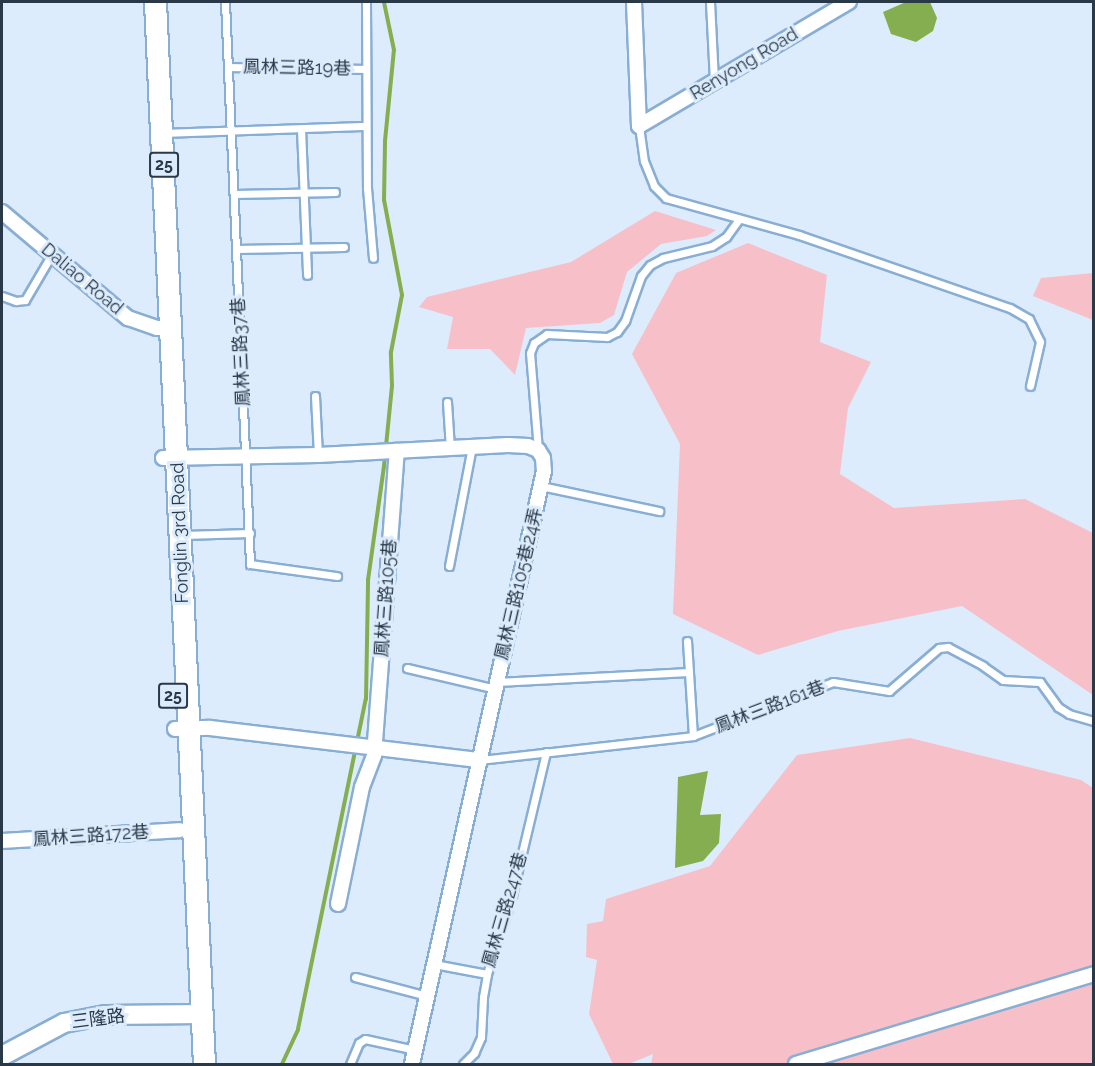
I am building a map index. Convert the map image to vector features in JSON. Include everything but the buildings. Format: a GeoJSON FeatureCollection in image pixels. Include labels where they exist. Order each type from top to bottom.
{"type":"FeatureCollection","features":[{"type":"Feature","properties":{"kind":"main road","name":"Fonglin 3rd Road"},"geometry":{"type":"LineString","coordinates":[[141,2],[164,328],[170,458],[195,1014],[190,1065]]}},
{"type":"Feature","properties":{"kind":"main road","name":"Fonglin 3rd Road"},"geometry":{"type":"LineString","coordinates":[[155,2],[162,133],[164,328]]}},
{"type":"Feature","properties":{"kind":"main road","name":"Fonglin 3rd Road"},"geometry":{"type":"LineString","coordinates":[[170,458],[180,535],[182,729],[180,830],[195,1014],[204,1065]]}},
{"type":"Feature","properties":{"kind":"street"},"geometry":{"type":"LineString","coordinates":[[634,2],[639,126]]}},
{"type":"Feature","properties":{"kind":"street","name":"Renyong Road"},"geometry":{"type":"LineString","coordinates":[[639,126],[849,2]]}},
{"type":"Feature","properties":{"kind":"street","name":"Daliao Road"},"geometry":{"type":"LineString","coordinates":[[2,212],[128,318],[164,328]]}},
{"type":"Feature","properties":{"kind":"street"},"geometry":{"type":"LineString","coordinates":[[170,458],[318,455],[472,446],[528,446],[538,450]]}},
{"type":"Feature","properties":{"kind":"street","name":"鳳林三路105巷24弄"},"geometry":{"type":"LineString","coordinates":[[496,686],[544,471],[538,450]]}},
{"type":"Feature","properties":{"kind":"street","name":"鳳林三路105巷"},"geometry":{"type":"LineString","coordinates":[[338,904],[362,787],[374,755],[372,746],[389,451]]}},
{"type":"Feature","properties":{"kind":"street"},"geometry":{"type":"LineString","coordinates":[[412,1065],[496,686]]}},
{"type":"Feature","properties":{"kind":"street"},"geometry":{"type":"LineString","coordinates":[[182,729],[210,728],[480,760]]}},
{"type":"Feature","properties":{"kind":"street","name":"鳳林三路172巷"},"geometry":{"type":"LineString","coordinates":[[2,841],[180,830]]}},
{"type":"Feature","properties":{"kind":"street"},"geometry":{"type":"LineString","coordinates":[[796,1065],[1094,974]]}},
{"type":"Feature","properties":{"kind":"street","name":"三隆路"},"geometry":{"type":"LineString","coordinates":[[2,1056],[64,1023],[106,1015],[195,1014]]}},
{"type":"Feature","properties":{"kind":"lane","name":"鳳林三路19巷"},"geometry":{"type":"LineString","coordinates":[[225,2],[231,130]]}},
{"type":"Feature","properties":{"kind":"lane"},"geometry":{"type":"LineString","coordinates":[[366,2],[366,188],[373,258]]}},
{"type":"Feature","properties":{"kind":"lane"},"geometry":{"type":"LineString","coordinates":[[710,2],[714,81]]}},
{"type":"Feature","properties":{"kind":"lane","name":"鳳林三路19巷"},"geometry":{"type":"LineString","coordinates":[[228,67],[366,69]]}},
{"type":"Feature","properties":{"kind":"lane"},"geometry":{"type":"LineString","coordinates":[[162,133],[366,126]]}},
{"type":"Feature","properties":{"kind":"lane"},"geometry":{"type":"LineString","coordinates":[[639,126],[644,161],[654,186],[666,198],[799,235],[1011,308],[1029,319],[1040,342],[1030,386]]}},
{"type":"Feature","properties":{"kind":"lane"},"geometry":{"type":"LineString","coordinates":[[301,129],[307,275]]}},
{"type":"Feature","properties":{"kind":"lane","name":"鳳林三路37巷"},"geometry":{"type":"LineString","coordinates":[[231,130],[245,455]]}},
{"type":"Feature","properties":{"kind":"lane"},"geometry":{"type":"LineString","coordinates":[[234,194],[335,192]]}},
{"type":"Feature","properties":{"kind":"lane"},"geometry":{"type":"LineString","coordinates":[[538,450],[530,353],[534,342],[547,334],[608,337],[617,332],[624,321],[641,276],[650,265],[663,258],[712,246],[726,237],[739,219]]}},
{"type":"Feature","properties":{"kind":"lane"},"geometry":{"type":"LineString","coordinates":[[236,249],[344,248]]}},
{"type":"Feature","properties":{"kind":"lane"},"geometry":{"type":"LineString","coordinates":[[2,296],[16,301],[25,300],[52,254]]}},
{"type":"Feature","properties":{"kind":"lane"},"geometry":{"type":"LineString","coordinates":[[315,396],[318,455]]}},
{"type":"Feature","properties":{"kind":"lane"},"geometry":{"type":"LineString","coordinates":[[447,402],[450,448]]}},
{"type":"Feature","properties":{"kind":"lane"},"geometry":{"type":"LineString","coordinates":[[449,566],[472,446]]}},
{"type":"Feature","properties":{"kind":"lane"},"geometry":{"type":"LineString","coordinates":[[245,455],[250,564],[337,576]]}},
{"type":"Feature","properties":{"kind":"lane","name":"鳳林三路105巷24弄"},"geometry":{"type":"LineString","coordinates":[[541,486],[659,511]]}},
{"type":"Feature","properties":{"kind":"lane"},"geometry":{"type":"LineString","coordinates":[[180,535],[249,533]]}},
{"type":"Feature","properties":{"kind":"lane","name":"鳳林三路161巷"},"geometry":{"type":"LineString","coordinates":[[687,641],[693,736]]}},
{"type":"Feature","properties":{"kind":"lane","name":"鳳林三路161巷"},"geometry":{"type":"LineString","coordinates":[[480,760],[693,736],[833,682],[889,691],[939,648],[948,647],[1003,680],[1040,682],[1058,707],[1069,714],[1094,721]]}},
{"type":"Feature","properties":{"kind":"lane"},"geometry":{"type":"LineString","coordinates":[[407,668],[496,686],[689,672]]}},
{"type":"Feature","properties":{"kind":"lane","name":"鳳林三路247巷"},"geometry":{"type":"LineString","coordinates":[[463,1065],[474,1053],[481,1037],[483,997],[487,974],[512,895],[546,752]]}},
{"type":"Feature","properties":{"kind":"lane"},"geometry":{"type":"LineString","coordinates":[[434,964],[487,974]]}},
{"type":"Feature","properties":{"kind":"lane"},"geometry":{"type":"LineString","coordinates":[[355,977],[427,996]]}},
{"type":"Feature","properties":{"kind":"lane"},"geometry":{"type":"LineString","coordinates":[[350,1065],[359,1043],[365,1039],[415,1050]]}},
{"type":"Feature","properties":{"kind":"shaded area"},"geometry":{"type":"Polygon","coordinates":[[[906,2],[930,2],[937,18],[933,31],[916,42],[891,34],[883,12],[906,2]]]}},
{"type":"Feature","properties":{"kind":"shaded area"},"geometry":{"type":"Polygon","coordinates":[[[655,211],[716,230],[707,236],[661,244],[627,272],[614,315],[600,323],[526,328],[515,375],[490,349],[447,349],[453,317],[419,307],[427,297],[571,262],[655,211]]]}},
{"type":"Feature","properties":{"kind":"shaded area"},"geometry":{"type":"Polygon","coordinates":[[[748,243],[827,275],[820,342],[871,362],[848,408],[840,474],[894,508],[1025,499],[1093,533],[1093,695],[962,606],[838,631],[758,655],[673,614],[680,444],[632,354],[676,273],[748,243]]]}},
{"type":"Feature","properties":{"kind":"shaded area"},"geometry":{"type":"Polygon","coordinates":[[[1093,273],[1093,320],[1033,296],[1041,278],[1093,273]]]}},
{"type":"Feature","properties":{"kind":"shaded area"},"geometry":{"type":"Polygon","coordinates":[[[910,738],[1081,780],[1093,788],[1093,1064],[651,1064],[653,1054],[629,1064],[613,1064],[589,1014],[597,960],[586,957],[587,924],[603,921],[606,899],[710,866],[797,755],[910,738]]]}},
{"type":"Feature","properties":{"kind":"shaded area"},"geometry":{"type":"Polygon","coordinates":[[[708,771],[700,815],[721,814],[719,843],[703,861],[675,868],[678,777],[708,771]]]}},
{"type":"Feature","properties":{"kind":"waterway"},"geometry":{"type":"LineString","coordinates":[[282,1064],[298,1029],[366,699],[368,580],[384,466],[392,386],[391,352],[402,295],[384,200],[385,141],[394,50],[384,2]]}}]}
